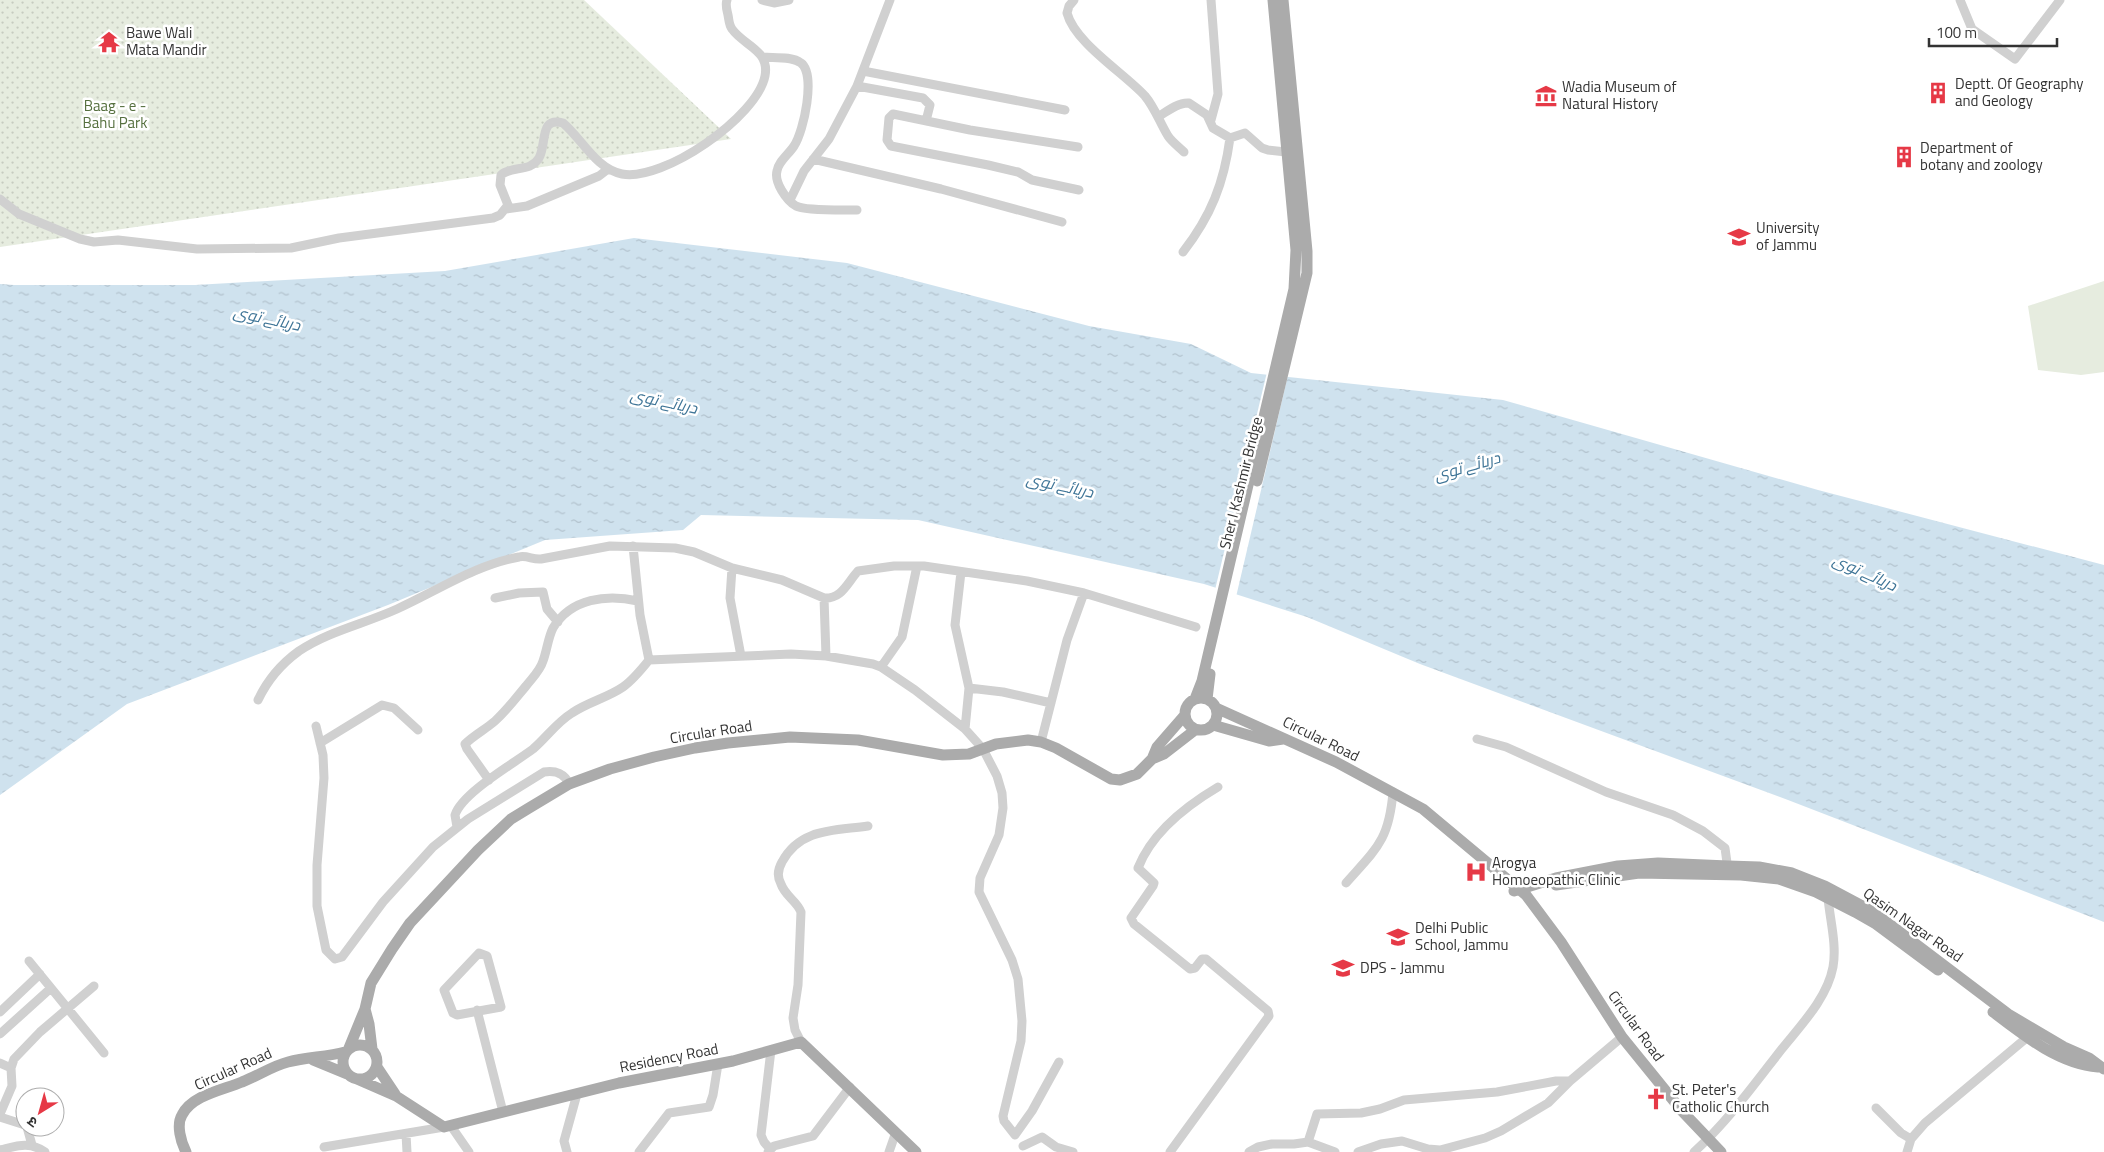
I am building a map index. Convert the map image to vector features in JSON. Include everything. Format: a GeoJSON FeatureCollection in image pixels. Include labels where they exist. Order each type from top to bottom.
{"type":"FeatureCollection","features":[{"type":"Feature","properties":{"kind":"main road"},"geometry":{"type":"LineString","coordinates":[[1273,0],[1298,290]]}},
{"type":"Feature","properties":{"kind":"main road"},"geometry":{"type":"LineString","coordinates":[[1283,0],[1306,250],[1307,273],[1298,290]]}},
{"type":"Feature","properties":{"kind":"main road","name":"Sher I Kashmir Bridge"},"geometry":{"type":"LineString","coordinates":[[1205,682],[1298,290]]}},
{"type":"Feature","properties":{"kind":"main road"},"geometry":{"type":"LineString","coordinates":[[1152,758],[1157,747],[1184,716],[1188,704],[1194,699],[1205,682]]}},
{"type":"Feature","properties":{"kind":"main road"},"geometry":{"type":"LineString","coordinates":[[1205,682],[1207,699],[1216,708],[1217,714],[1213,726]]}},
{"type":"Feature","properties":{"kind":"main road"},"geometry":{"type":"LineString","coordinates":[[1194,699],[1207,699]]}},
{"type":"Feature","properties":{"kind":"main road","name":"Circular Road"},"geometry":{"type":"LineString","coordinates":[[1216,708],[1271,731],[1283,739],[1323,756],[1393,792],[1410,803],[1420,816],[1536,908],[1561,942],[1622,1037],[1682,1111],[1721,1152]]}},
{"type":"Feature","properties":{"kind":"main road"},"geometry":{"type":"LineString","coordinates":[[1184,716],[1190,727],[1195,730],[1205,730],[1213,726],[1269,741],[1283,739]]}},
{"type":"Feature","properties":{"kind":"main road"},"geometry":{"type":"LineString","coordinates":[[1152,758],[1164,754],[1195,730]]}},
{"type":"Feature","properties":{"kind":"main road","name":"Circular Road"},"geometry":{"type":"LineString","coordinates":[[347,1050],[365,1009],[371,983],[410,923],[438,892],[511,819],[570,784],[610,769],[654,757],[728,743],[790,737],[858,740],[943,755],[969,754],[1013,740],[1028,740],[1041,742],[1056,748],[1110,779],[1120,780],[1137,774],[1152,758]]}},
{"type":"Feature","properties":{"kind":"main road","name":"Qasim Nagar Road"},"geometry":{"type":"LineString","coordinates":[[1519,894],[1556,878],[1618,866],[1658,863],[1728,870],[1779,879],[1828,898],[1876,924],[2031,1034],[2089,1058],[2101,1068]]}},
{"type":"Feature","properties":{"kind":"main road","name":"Qasim Nagar Road"},"geometry":{"type":"LineString","coordinates":[[1728,870],[1758,867],[1792,873],[1857,902],[1890,923],[2031,1034]]}},
{"type":"Feature","properties":{"kind":"main road"},"geometry":{"type":"LineString","coordinates":[[347,1050],[342,1064],[352,1076],[370,1077],[377,1067],[378,1061],[372,1049],[365,1009]]}},
{"type":"Feature","properties":{"kind":"main road"},"geometry":{"type":"LineString","coordinates":[[801,1042],[916,1152]]}},
{"type":"Feature","properties":{"kind":"main road","name":"Residency Road"},"geometry":{"type":"LineString","coordinates":[[447,1126],[577,1094],[718,1064],[801,1042]]}},
{"type":"Feature","properties":{"kind":"main road"},"geometry":{"type":"LineString","coordinates":[[309,1059],[347,1050],[361,1044],[372,1049]]}},
{"type":"Feature","properties":{"kind":"main road"},"geometry":{"type":"LineString","coordinates":[[309,1059],[330,1065],[396,1096],[447,1126]]}},
{"type":"Feature","properties":{"kind":"main road","name":"Circular Road"},"geometry":{"type":"LineString","coordinates":[[186,1152],[182,1142],[179,1120],[183,1112],[192,1104],[277,1065],[309,1059]]}},
{"type":"Feature","properties":{"kind":"main road"},"geometry":{"type":"LineString","coordinates":[[377,1067],[396,1096]]}},
{"type":"Feature","properties":{"kind":"street"},"geometry":{"type":"LineString","coordinates":[[506,210],[508,205],[500,185],[501,175],[506,171],[534,164],[543,147],[546,127],[556,120],[563,122],[608,170],[623,174],[642,174],[661,169],[714,138],[734,123],[753,99],[765,77],[766,68],[763,57],[733,31],[730,26],[725,4],[727,0]]}},
{"type":"Feature","properties":{"kind":"street"},"geometry":{"type":"LineString","coordinates":[[762,0],[774,3],[789,0]]}},
{"type":"Feature","properties":{"kind":"street"},"geometry":{"type":"LineString","coordinates":[[790,200],[804,171],[829,139],[857,86],[890,0]]}},
{"type":"Feature","properties":{"kind":"street"},"geometry":{"type":"LineString","coordinates":[[1074,0],[1069,6],[1068,16],[1080,34],[1122,77],[1144,95],[1168,136],[1184,152]]}},
{"type":"Feature","properties":{"kind":"street"},"geometry":{"type":"LineString","coordinates":[[1210,120],[1218,94],[1211,0]]}},
{"type":"Feature","properties":{"kind":"street"},"geometry":{"type":"LineString","coordinates":[[1960,0],[1972,28],[2015,59],[2060,0]]}},
{"type":"Feature","properties":{"kind":"street"},"geometry":{"type":"LineString","coordinates":[[763,57],[798,61],[808,74],[808,91],[801,130],[794,146],[777,170],[777,181],[790,200],[800,207],[857,210]]}},
{"type":"Feature","properties":{"kind":"street"},"geometry":{"type":"LineString","coordinates":[[863,71],[1065,110]]}},
{"type":"Feature","properties":{"kind":"street"},"geometry":{"type":"LineString","coordinates":[[857,86],[923,98],[930,105],[926,121]]}},
{"type":"Feature","properties":{"kind":"street"},"geometry":{"type":"LineString","coordinates":[[1158,116],[1186,102],[1204,112],[1212,126],[1223,134],[1245,133],[1258,145],[1268,150],[1286,152]]}},
{"type":"Feature","properties":{"kind":"street"},"geometry":{"type":"LineString","coordinates":[[1078,147],[891,114],[889,118],[888,144],[897,148],[1018,172],[1032,180],[1079,190]]}},
{"type":"Feature","properties":{"kind":"street"},"geometry":{"type":"LineString","coordinates":[[1183,252],[1200,231],[1214,202],[1225,169],[1223,134]]}},
{"type":"Feature","properties":{"kind":"street"},"geometry":{"type":"LineString","coordinates":[[813,159],[941,189],[1062,222]]}},
{"type":"Feature","properties":{"kind":"street"},"geometry":{"type":"LineString","coordinates":[[0,199],[19,214],[80,239],[94,242],[118,240],[197,250],[291,248],[340,238],[493,218],[506,210],[527,206],[599,176],[608,170]]}},
{"type":"Feature","properties":{"kind":"street"},"geometry":{"type":"LineString","coordinates":[[632,546],[638,600],[650,660]]}},
{"type":"Feature","properties":{"kind":"street"},"geometry":{"type":"LineString","coordinates":[[258,700],[264,686],[273,675],[298,652],[316,641],[396,610],[477,570],[519,557],[541,559],[596,547],[659,546],[688,551],[732,568],[782,580],[824,598],[831,598],[840,594],[858,571],[894,566],[917,566],[1027,580],[1084,593],[1196,627]]}},
{"type":"Feature","properties":{"kind":"street"},"geometry":{"type":"LineString","coordinates":[[881,667],[902,637],[917,566]]}},
{"type":"Feature","properties":{"kind":"street"},"geometry":{"type":"LineString","coordinates":[[732,568],[730,598],[741,656]]}},
{"type":"Feature","properties":{"kind":"street"},"geometry":{"type":"LineString","coordinates":[[961,572],[955,631],[965,665],[969,688],[965,730]]}},
{"type":"Feature","properties":{"kind":"street"},"geometry":{"type":"LineString","coordinates":[[495,598],[519,593],[543,592],[547,609],[558,622]]}},
{"type":"Feature","properties":{"kind":"street"},"geometry":{"type":"LineString","coordinates":[[1041,742],[1070,629],[1084,593]]}},
{"type":"Feature","properties":{"kind":"street"},"geometry":{"type":"LineString","coordinates":[[489,780],[465,744],[495,721],[510,706],[538,670],[543,661],[550,634],[558,622],[570,610],[603,597],[621,597],[638,600]]}},
{"type":"Feature","properties":{"kind":"street"},"geometry":{"type":"LineString","coordinates":[[824,598],[826,656]]}},
{"type":"Feature","properties":{"kind":"street"},"geometry":{"type":"LineString","coordinates":[[457,828],[455,820],[457,811],[489,780],[532,749],[572,713],[622,688],[650,660],[791,654],[826,656],[881,667],[915,690],[965,730],[983,748],[997,776],[1002,792],[1003,808],[1000,835],[980,878],[979,892],[1002,935],[1018,979],[1022,1022],[1021,1041],[1003,1116],[1004,1121],[1025,1149],[1042,1137],[1056,1147],[1073,1152]]}},
{"type":"Feature","properties":{"kind":"street"},"geometry":{"type":"LineString","coordinates":[[969,688],[1003,692],[1051,703]]}},
{"type":"Feature","properties":{"kind":"street"},"geometry":{"type":"LineString","coordinates":[[320,744],[382,705],[394,708],[418,730]]}},
{"type":"Feature","properties":{"kind":"street"},"geometry":{"type":"LineString","coordinates":[[316,726],[324,778],[317,865],[317,906],[326,950],[332,958],[342,957],[362,927],[390,894],[433,847],[457,828],[544,772],[551,771],[561,774],[567,778],[570,784]]}},
{"type":"Feature","properties":{"kind":"street"},"geometry":{"type":"LineString","coordinates":[[1477,739],[1506,747],[1606,792],[1673,815],[1718,841],[1725,848],[1728,870]]}},
{"type":"Feature","properties":{"kind":"street"},"geometry":{"type":"LineString","coordinates":[[1170,1152],[1269,1016],[1268,1010],[1206,959],[1202,959],[1195,968],[1190,969],[1132,921],[1132,915],[1154,883],[1138,868],[1153,842],[1184,809],[1218,787]]}},
{"type":"Feature","properties":{"kind":"street"},"geometry":{"type":"LineString","coordinates":[[1346,883],[1383,839],[1389,821],[1393,792]]}},
{"type":"Feature","properties":{"kind":"street"},"geometry":{"type":"LineString","coordinates":[[801,1042],[794,1030],[792,1018],[798,985],[801,912],[798,905],[785,893],[780,884],[779,868],[791,848],[806,837],[868,826]]}},
{"type":"Feature","properties":{"kind":"street"},"geometry":{"type":"LineString","coordinates":[[1694,1152],[1708,1139],[1746,1094],[1809,1014],[1827,984],[1833,965],[1833,942],[1828,898]]}},
{"type":"Feature","properties":{"kind":"street"},"geometry":{"type":"LineString","coordinates":[[479,953],[483,953],[487,956],[501,1007],[477,1010],[457,1015],[453,1012],[443,993],[445,988],[479,953]]}},
{"type":"Feature","properties":{"kind":"street"},"geometry":{"type":"LineString","coordinates":[[29,961],[104,1053]]}},
{"type":"Feature","properties":{"kind":"street"},"geometry":{"type":"LineString","coordinates":[[0,1012],[40,974]]}},
{"type":"Feature","properties":{"kind":"street"},"geometry":{"type":"LineString","coordinates":[[15,1122],[0,1116],[12,1086],[11,1064],[19,1053],[94,986]]}},
{"type":"Feature","properties":{"kind":"street"},"geometry":{"type":"LineString","coordinates":[[0,1034],[51,988]]}},
{"type":"Feature","properties":{"kind":"street"},"geometry":{"type":"LineString","coordinates":[[477,1010],[503,1112]]}},
{"type":"Feature","properties":{"kind":"street"},"geometry":{"type":"LineString","coordinates":[[1907,1152],[1911,1139],[1926,1123],[2031,1034]]}},
{"type":"Feature","properties":{"kind":"street"},"geometry":{"type":"LineString","coordinates":[[1358,1152],[1382,1144],[1402,1141],[1428,1149],[1440,1150],[1485,1138],[1540,1108],[1622,1037]]}},
{"type":"Feature","properties":{"kind":"street"},"geometry":{"type":"LineString","coordinates":[[771,1050],[761,1135],[769,1150],[774,1146],[813,1136],[850,1087]]}},
{"type":"Feature","properties":{"kind":"street"},"geometry":{"type":"LineString","coordinates":[[1016,1136],[1059,1062]]}},
{"type":"Feature","properties":{"kind":"street"},"geometry":{"type":"LineString","coordinates":[[0,1063],[11,1068]]}},
{"type":"Feature","properties":{"kind":"street"},"geometry":{"type":"LineString","coordinates":[[639,1152],[669,1113],[709,1107],[718,1064]]}},
{"type":"Feature","properties":{"kind":"street"},"geometry":{"type":"LineString","coordinates":[[1308,1142],[1318,1114],[1361,1113],[1380,1109],[1404,1100],[1497,1092],[1556,1081],[1570,1081]]}},
{"type":"Feature","properties":{"kind":"street"},"geometry":{"type":"LineString","coordinates":[[567,1152],[564,1141],[577,1094]]}},
{"type":"Feature","properties":{"kind":"street"},"geometry":{"type":"LineString","coordinates":[[1876,1108],[1901,1133],[1911,1139]]}},
{"type":"Feature","properties":{"kind":"street"},"geometry":{"type":"LineString","coordinates":[[324,1147],[447,1126],[468,1152]]}},
{"type":"Feature","properties":{"kind":"street"},"geometry":{"type":"LineString","coordinates":[[889,1152],[896,1132]]}},
{"type":"Feature","properties":{"kind":"street"},"geometry":{"type":"LineString","coordinates":[[406,1134],[408,1152]]}},
{"type":"Feature","properties":{"kind":"street"},"geometry":{"type":"LineString","coordinates":[[29,1137],[32,1145]]}},
{"type":"Feature","properties":{"kind":"street"},"geometry":{"type":"LineString","coordinates":[[1249,1152],[1258,1147],[1272,1144],[1308,1142],[1335,1152]]}},
{"type":"Feature","properties":{"kind":"street"},"geometry":{"type":"LineString","coordinates":[[0,1150],[19,1145],[32,1145],[45,1152]]}},
{"type":"Feature","properties":{"kind":"green space","name":"Baag - e - Bahu Park"},"geometry":{"type":"Polygon","coordinates":[[[0,0],[584,0],[731,139],[0,247],[0,0]]]}},
{"type":"Feature","properties":{"kind":"green space"},"geometry":{"type":"Polygon","coordinates":[[[2104,281],[2104,372],[2081,375],[2038,370],[2028,306],[2104,281]]]}},
{"type":"Feature","properties":{"kind":"water","name":"دریائے توی"},"geometry":{"type":"Polygon","coordinates":[[[634,238],[847,263],[1089,326],[1191,344],[1251,373],[1503,400],[1818,490],[2104,565],[2104,922],[1788,800],[1420,664],[1307,617],[1204,584],[918,520],[701,515],[683,530],[545,540],[388,605],[127,704],[0,795],[0,284],[195,285],[445,271],[634,238]]]}},
{"type":"Feature","properties":{"kind":"pier"},"geometry":{"type":"Polygon","coordinates":[[[1267,372],[1288,375],[1236,597],[1215,590],[1267,372]]]}},
{"type":"Feature","properties":{"kind":"place","name":"Bawe Wali Mata Mandir"},"geometry":{"type":"Point","coordinates":[109,42]}},
{"type":"Feature","properties":{"kind":"place","name":"Deptt. Of Geography and Geology"},"geometry":{"type":"Point","coordinates":[1938,93]}},
{"type":"Feature","properties":{"kind":"place","name":"Wadia Museum of Natural History"},"geometry":{"type":"Point","coordinates":[1546,96]}},
{"type":"Feature","properties":{"kind":"place","name":"Department of botany and zoology"},"geometry":{"type":"Point","coordinates":[1904,157]}},
{"type":"Feature","properties":{"kind":"place","name":"University of Jammu"},"geometry":{"type":"Point","coordinates":[1739,237]}},
{"type":"Feature","properties":{"kind":"place","name":"Arogya Homoeopathic Clinic"},"geometry":{"type":"Point","coordinates":[1476,872]}},
{"type":"Feature","properties":{"kind":"place","name":"Delhi Public School, Jammu"},"geometry":{"type":"Point","coordinates":[1398,937]}},
{"type":"Feature","properties":{"kind":"place","name":"DPS - Jammu"},"geometry":{"type":"Point","coordinates":[1343,968]}},
{"type":"Feature","properties":{"kind":"place","name":"St. Peter's Catholic Church"},"geometry":{"type":"Point","coordinates":[1656,1099]}}]}
